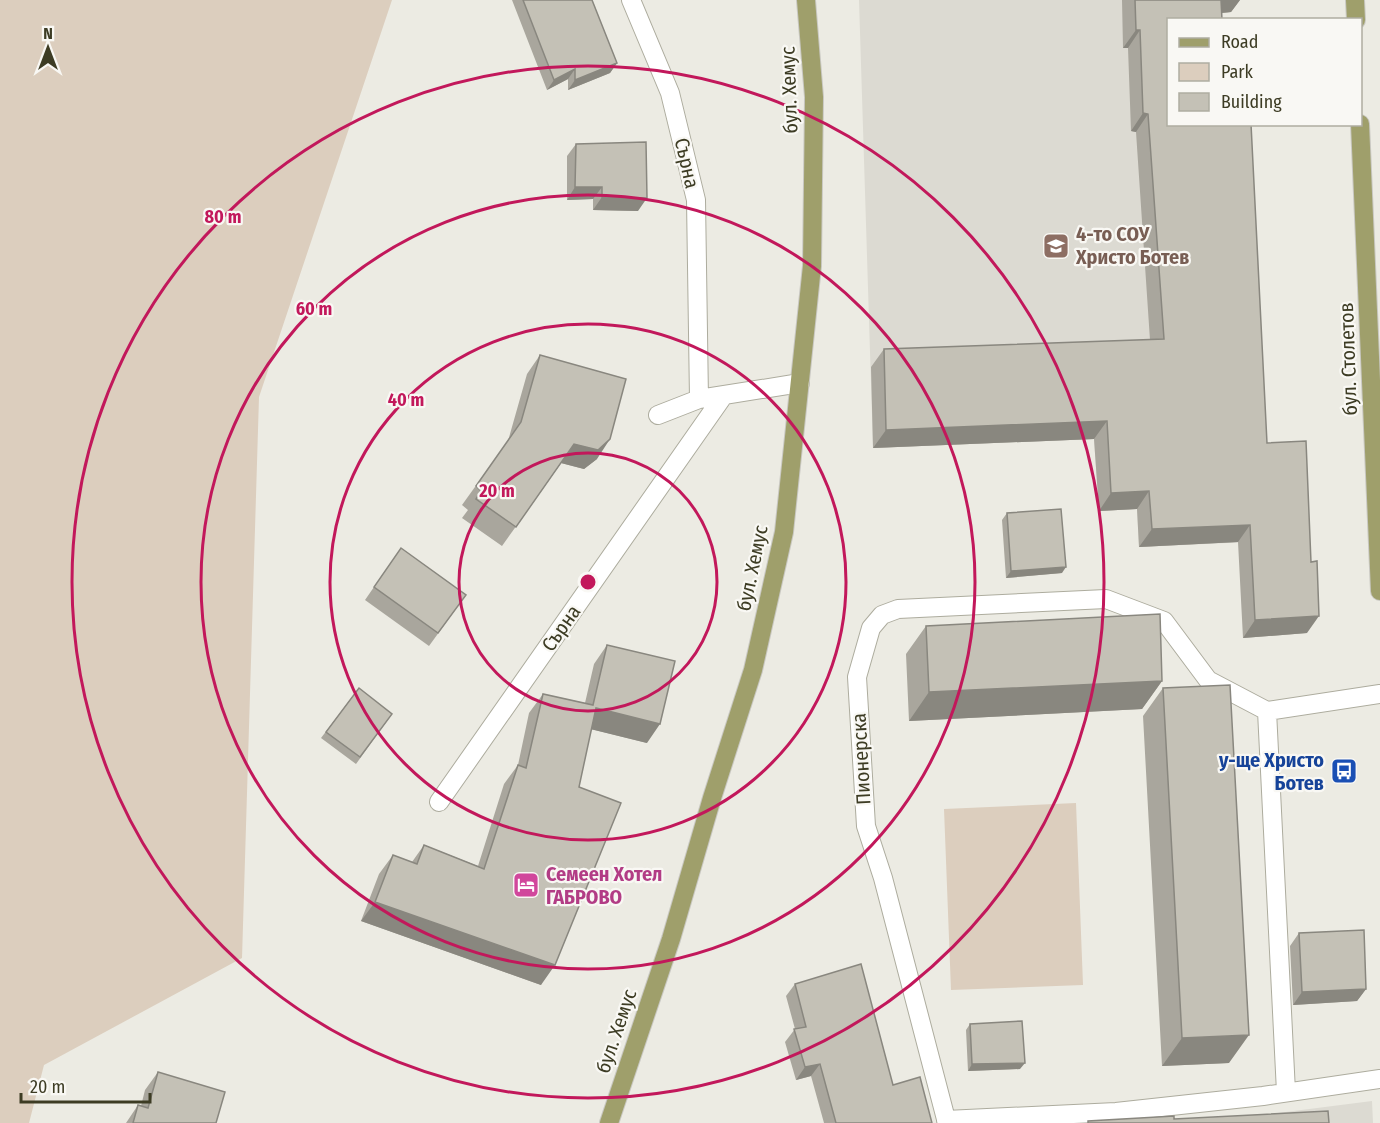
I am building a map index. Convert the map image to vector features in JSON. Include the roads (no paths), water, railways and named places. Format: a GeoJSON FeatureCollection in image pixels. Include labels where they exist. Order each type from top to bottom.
{"type":"FeatureCollection","features":[{"type":"Feature","properties":{"kind":"main road","name":"бул. Хемус"},"geometry":{"type":"LineString","coordinates":[[609,1123],[671,939],[712,798],[753,670],[784,532],[812,266],[814,97],[806,0]]}},
{"type":"Feature","properties":{"kind":"main road"},"geometry":{"type":"LineString","coordinates":[[1355,0],[1356,18]]}},
{"type":"Feature","properties":{"kind":"main road","name":"бул. Столетов"},"geometry":{"type":"LineString","coordinates":[[1360,126],[1380,591]]}},
{"type":"Feature","properties":{"kind":"street","name":"Сърна"},"geometry":{"type":"LineString","coordinates":[[631,0],[670,93],[696,200],[699,399]]}},
{"type":"Feature","properties":{"kind":"street"},"geometry":{"type":"LineString","coordinates":[[658,415],[699,399],[800,383]]}},
{"type":"Feature","properties":{"kind":"street","name":"Сърна"},"geometry":{"type":"LineString","coordinates":[[439,802],[724,395]]}},
{"type":"Feature","properties":{"kind":"street","name":"Пионерска"},"geometry":{"type":"LineString","coordinates":[[947,1122],[884,878],[866,826],[856,677],[871,628],[882,615],[898,609],[1106,599],[1164,621],[1208,680],[1267,711]]}},
{"type":"Feature","properties":{"kind":"street"},"geometry":{"type":"LineString","coordinates":[[1286,1092],[1267,711],[1380,694]]}},
{"type":"Feature","properties":{"kind":"street"},"geometry":{"type":"LineString","coordinates":[[947,1122],[1116,1112],[1380,1079]]}},
{"type":"Feature","properties":{"kind":"place","name":"4-то СОУ Христо Ботев"},"geometry":{"type":"Point","coordinates":[1056,246]}},
{"type":"Feature","properties":{"kind":"place","name":"у-ще Христо Ботев"},"geometry":{"type":"Point","coordinates":[1344,771]}},
{"type":"Feature","properties":{"kind":"place","name":"Семеен Хотел ГАБРОВО"},"geometry":{"type":"Point","coordinates":[526,885]}}]}
